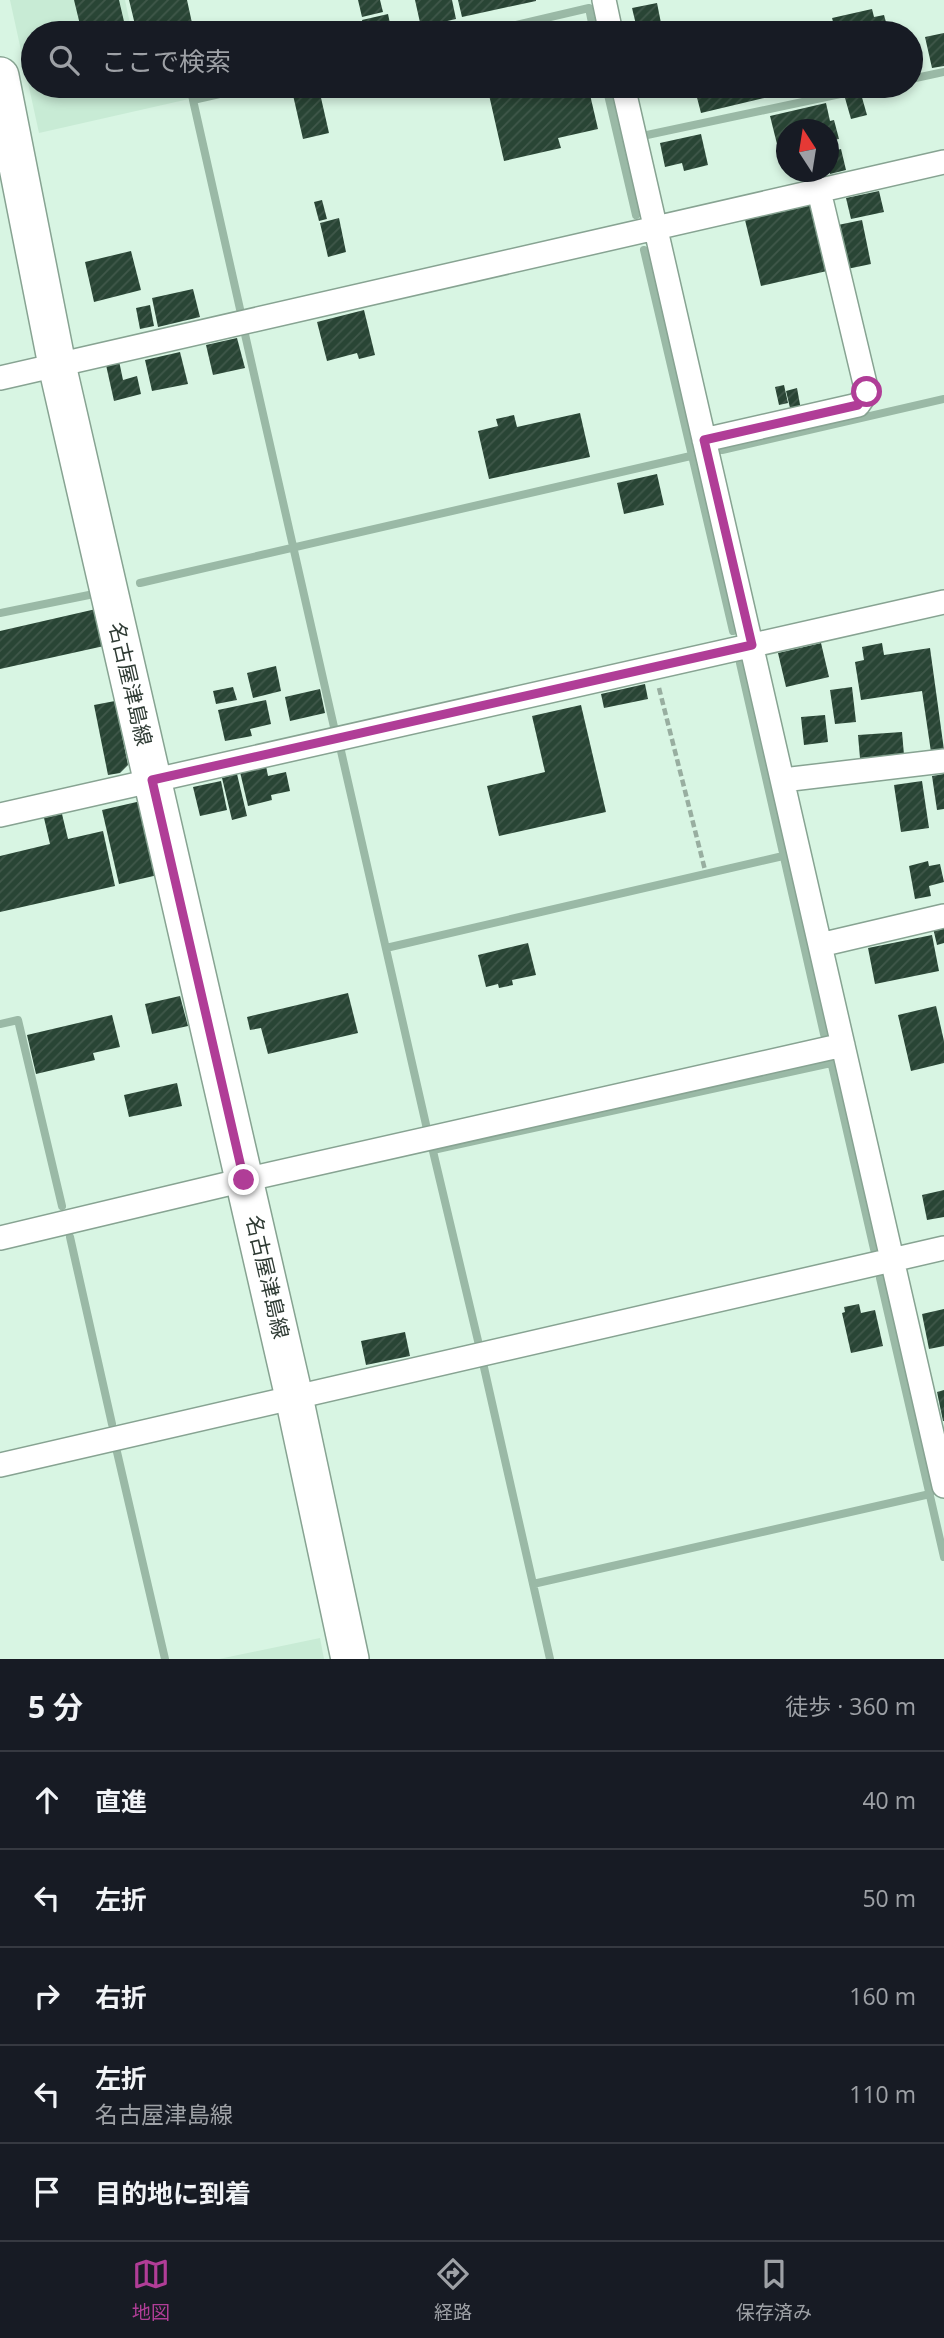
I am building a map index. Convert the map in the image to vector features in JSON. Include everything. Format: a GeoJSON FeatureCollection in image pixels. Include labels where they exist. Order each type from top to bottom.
{"type":"FeatureCollection","features":[{"type":"Feature","properties":{"kind":"main road","name":"名古屋津島線"},"geometry":{"type":"LineString","coordinates":[[0,76],[57,365],[294,1397],[350,1659]]}},
{"type":"Feature","properties":{"kind":"street"},"geometry":{"type":"LineString","coordinates":[[604,0],[608,21]]}},
{"type":"Feature","properties":{"kind":"street"},"geometry":{"type":"LineString","coordinates":[[626,98],[944,1486]]}},
{"type":"Feature","properties":{"kind":"street"},"geometry":{"type":"LineString","coordinates":[[0,378],[944,162]]}},
{"type":"Feature","properties":{"kind":"street"},"geometry":{"type":"LineString","coordinates":[[704,440],[858,405],[867,392],[819,191]]}},
{"type":"Feature","properties":{"kind":"street"},"geometry":{"type":"LineString","coordinates":[[0,816],[944,601]]}},
{"type":"Feature","properties":{"kind":"street"},"geometry":{"type":"LineString","coordinates":[[783,780],[944,761]]}},
{"type":"Feature","properties":{"kind":"street"},"geometry":{"type":"LineString","coordinates":[[820,945],[944,916]]}},
{"type":"Feature","properties":{"kind":"street"},"geometry":{"type":"LineString","coordinates":[[0,1238],[843,1045]]}},
{"type":"Feature","properties":{"kind":"street"},"geometry":{"type":"LineString","coordinates":[[0,1465],[944,1248]]}},
{"type":"Feature","properties":{"kind":"path"},"geometry":{"type":"LineString","coordinates":[[654,667],[705,870]]}},
{"type":"Feature","properties":{"kind":"shaded area"},"geometry":{"type":"Polygon","coordinates":[[[10,0],[125,0],[129,21],[21,21],[21,50],[10,0]]]}},
{"type":"Feature","properties":{"kind":"shaded area"},"geometry":{"type":"Polygon","coordinates":[[[31,98],[189,99],[39,133],[31,98]]]}},
{"type":"Feature","properties":{"kind":"shaded area"},"geometry":{"type":"Polygon","coordinates":[[[320,1638],[324,1659],[219,1659],[320,1638]]]}},
{"type":"Feature","properties":{"kind":"building"},"geometry":{"type":"Polygon","coordinates":[[[74,0],[119,0],[124,21],[79,21],[74,0]]]}},
{"type":"Feature","properties":{"kind":"building"},"geometry":{"type":"Polygon","coordinates":[[[129,0],[187,0],[192,21],[134,21],[129,0]]]}},
{"type":"Feature","properties":{"kind":"building"},"geometry":{"type":"Polygon","coordinates":[[[358,0],[380,0],[383,12],[362,17],[358,0]]]}},
{"type":"Feature","properties":{"kind":"building"},"geometry":{"type":"Polygon","coordinates":[[[415,0],[452,0],[456,19],[420,21],[415,0]]]}},
{"type":"Feature","properties":{"kind":"building"},"geometry":{"type":"Polygon","coordinates":[[[458,0],[536,0],[536,1],[462,17],[458,0]]]}},
{"type":"Feature","properties":{"kind":"building"},"geometry":{"type":"Polygon","coordinates":[[[657,3],[661,21],[635,21],[632,8],[657,3]]]}},
{"type":"Feature","properties":{"kind":"building"},"geometry":{"type":"Polygon","coordinates":[[[872,9],[874,17],[884,15],[886,21],[833,21],[832,18],[872,9]]]}},
{"type":"Feature","properties":{"kind":"building"},"geometry":{"type":"Polygon","coordinates":[[[388,14],[389,21],[362,21],[388,14]]]}},
{"type":"Feature","properties":{"kind":"building"},"geometry":{"type":"Polygon","coordinates":[[[944,33],[944,66],[932,68],[925,37],[944,33]]]}},
{"type":"Feature","properties":{"kind":"building"},"geometry":{"type":"Polygon","coordinates":[[[294,98],[321,98],[329,133],[303,139],[294,98]]]}},
{"type":"Feature","properties":{"kind":"building"},"geometry":{"type":"Polygon","coordinates":[[[490,98],[591,98],[598,129],[558,138],[561,148],[504,161],[490,98]]]}},
{"type":"Feature","properties":{"kind":"building"},"geometry":{"type":"Polygon","coordinates":[[[697,98],[764,98],[701,113],[697,98]]]}},
{"type":"Feature","properties":{"kind":"building"},"geometry":{"type":"Polygon","coordinates":[[[845,98],[862,98],[867,115],[851,119],[845,98]]]}},
{"type":"Feature","properties":{"kind":"building"},"geometry":{"type":"Polygon","coordinates":[[[826,103],[830,119],[776,119],[776,140],[770,116],[826,103]]]}},
{"type":"Feature","properties":{"kind":"building"},"geometry":{"type":"Polygon","coordinates":[[[701,134],[708,165],[684,171],[682,163],[665,167],[660,143],[701,134]]]}},
{"type":"Feature","properties":{"kind":"building"},"geometry":{"type":"Polygon","coordinates":[[[839,149],[846,170],[839,172],[839,149]]]}},
{"type":"Feature","properties":{"kind":"building"},"geometry":{"type":"Polygon","coordinates":[[[879,191],[884,212],[851,219],[846,198],[879,191]]]}},
{"type":"Feature","properties":{"kind":"building"},"geometry":{"type":"Polygon","coordinates":[[[322,200],[327,219],[319,221],[314,202],[322,200]]]}},
{"type":"Feature","properties":{"kind":"building"},"geometry":{"type":"Polygon","coordinates":[[[812,205],[827,271],[761,286],[745,220],[812,205]]]}},
{"type":"Feature","properties":{"kind":"building"},"geometry":{"type":"Polygon","coordinates":[[[339,218],[346,252],[328,257],[320,223],[339,218]]]}},
{"type":"Feature","properties":{"kind":"building"},"geometry":{"type":"Polygon","coordinates":[[[862,220],[871,264],[847,269],[838,225],[862,220]]]}},
{"type":"Feature","properties":{"kind":"building"},"geometry":{"type":"Polygon","coordinates":[[[131,251],[141,290],[94,302],[85,262],[131,251]]]}},
{"type":"Feature","properties":{"kind":"building"},"geometry":{"type":"Polygon","coordinates":[[[193,289],[200,317],[158,327],[152,298],[193,289]]]}},
{"type":"Feature","properties":{"kind":"building"},"geometry":{"type":"Polygon","coordinates":[[[150,305],[154,326],[140,329],[136,308],[150,305]]]}},
{"type":"Feature","properties":{"kind":"building"},"geometry":{"type":"Polygon","coordinates":[[[364,310],[375,355],[359,359],[357,353],[327,361],[317,322],[364,310]]]}},
{"type":"Feature","properties":{"kind":"building"},"geometry":{"type":"Polygon","coordinates":[[[237,338],[245,368],[213,375],[206,345],[237,338]]]}},
{"type":"Feature","properties":{"kind":"building"},"geometry":{"type":"Polygon","coordinates":[[[180,352],[188,384],[152,391],[145,360],[180,352]]]}},
{"type":"Feature","properties":{"kind":"building"},"geometry":{"type":"Polygon","coordinates":[[[119,361],[123,380],[137,376],[141,394],[114,401],[106,365],[119,361]]]}},
{"type":"Feature","properties":{"kind":"building"},"geometry":{"type":"Polygon","coordinates":[[[784,385],[788,403],[779,405],[775,387],[784,385]]]}},
{"type":"Feature","properties":{"kind":"building"},"geometry":{"type":"Polygon","coordinates":[[[797,388],[801,410],[791,412],[786,391],[797,388]]]}},
{"type":"Feature","properties":{"kind":"building"},"geometry":{"type":"Polygon","coordinates":[[[580,413],[590,457],[489,479],[478,431],[498,426],[496,419],[514,415],[517,427],[580,413]]]}},
{"type":"Feature","properties":{"kind":"building"},"geometry":{"type":"Polygon","coordinates":[[[657,474],[664,505],[624,514],[617,483],[657,474]]]}},
{"type":"Feature","properties":{"kind":"building"},"geometry":{"type":"Polygon","coordinates":[[[96,609],[104,646],[0,669],[0,631],[96,609]]]}},
{"type":"Feature","properties":{"kind":"building"},"geometry":{"type":"Polygon","coordinates":[[[821,643],[829,677],[786,687],[778,653],[821,643]]]}},
{"type":"Feature","properties":{"kind":"building"},"geometry":{"type":"Polygon","coordinates":[[[882,643],[884,655],[930,648],[944,750],[931,752],[922,691],[861,700],[855,662],[864,660],[862,647],[882,643]]]}},
{"type":"Feature","properties":{"kind":"building"},"geometry":{"type":"Polygon","coordinates":[[[276,666],[281,691],[253,698],[247,673],[276,666]]]}},
{"type":"Feature","properties":{"kind":"building"},"geometry":{"type":"Polygon","coordinates":[[[645,684],[648,699],[604,708],[601,694],[645,684]]]}},
{"type":"Feature","properties":{"kind":"building"},"geometry":{"type":"Polygon","coordinates":[[[233,687],[237,700],[216,704],[213,691],[233,687]]]}},
{"type":"Feature","properties":{"kind":"building"},"geometry":{"type":"Polygon","coordinates":[[[852,687],[856,722],[835,724],[830,690],[852,687]]]}},
{"type":"Feature","properties":{"kind":"building"},"geometry":{"type":"Polygon","coordinates":[[[320,689],[325,713],[290,721],[285,697],[320,689]]]}},
{"type":"Feature","properties":{"kind":"building"},"geometry":{"type":"Polygon","coordinates":[[[266,700],[271,724],[250,729],[252,736],[225,741],[218,710],[266,700]]]}},
{"type":"Feature","properties":{"kind":"building"},"geometry":{"type":"Polygon","coordinates":[[[115,701],[128,765],[120,773],[108,775],[94,705],[115,701]]]}},
{"type":"Feature","properties":{"kind":"building"},"geometry":{"type":"Polygon","coordinates":[[[581,705],[606,812],[499,836],[487,786],[545,772],[532,716],[581,705]]]}},
{"type":"Feature","properties":{"kind":"building"},"geometry":{"type":"Polygon","coordinates":[[[825,715],[828,742],[804,745],[801,717],[825,715]]]}},
{"type":"Feature","properties":{"kind":"building"},"geometry":{"type":"Polygon","coordinates":[[[902,732],[904,755],[860,758],[858,735],[902,732]]]}},
{"type":"Feature","properties":{"kind":"building"},"geometry":{"type":"Polygon","coordinates":[[[266,766],[268,776],[286,772],[290,791],[271,795],[272,800],[248,806],[240,772],[266,766]]]}},
{"type":"Feature","properties":{"kind":"building"},"geometry":{"type":"Polygon","coordinates":[[[237,774],[247,816],[232,820],[222,778],[237,774]]]}},
{"type":"Feature","properties":{"kind":"building"},"geometry":{"type":"Polygon","coordinates":[[[944,774],[944,809],[937,810],[932,776],[944,774]]]}},
{"type":"Feature","properties":{"kind":"building"},"geometry":{"type":"Polygon","coordinates":[[[221,781],[227,810],[200,816],[193,787],[221,781]]]}},
{"type":"Feature","properties":{"kind":"building"},"geometry":{"type":"Polygon","coordinates":[[[922,781],[929,828],[901,832],[894,785],[922,781]]]}},
{"type":"Feature","properties":{"kind":"building"},"geometry":{"type":"Polygon","coordinates":[[[141,801],[158,875],[119,884],[102,810],[141,801]]]}},
{"type":"Feature","properties":{"kind":"building"},"geometry":{"type":"Polygon","coordinates":[[[62,814],[68,839],[103,831],[115,886],[0,912],[0,856],[50,844],[44,818],[62,814]]]}},
{"type":"Feature","properties":{"kind":"building"},"geometry":{"type":"Polygon","coordinates":[[[928,861],[929,866],[940,864],[944,882],[929,886],[931,896],[915,899],[909,866],[928,861]]]}},
{"type":"Feature","properties":{"kind":"building"},"geometry":{"type":"Polygon","coordinates":[[[944,926],[944,943],[937,945],[933,928],[944,926]]]}},
{"type":"Feature","properties":{"kind":"building"},"geometry":{"type":"Polygon","coordinates":[[[932,935],[939,971],[875,984],[868,948],[932,935]]]}},
{"type":"Feature","properties":{"kind":"building"},"geometry":{"type":"Polygon","coordinates":[[[528,943],[536,975],[512,980],[513,985],[499,988],[498,984],[486,987],[478,955],[528,943]]]}},
{"type":"Feature","properties":{"kind":"building"},"geometry":{"type":"Polygon","coordinates":[[[348,993],[358,1033],[268,1054],[261,1028],[250,1030],[247,1017],[348,993]]]}},
{"type":"Feature","properties":{"kind":"building"},"geometry":{"type":"Polygon","coordinates":[[[180,996],[188,1026],[152,1034],[145,1004],[180,996]]]}},
{"type":"Feature","properties":{"kind":"building"},"geometry":{"type":"Polygon","coordinates":[[[936,1006],[944,1041],[944,1063],[911,1071],[898,1015],[936,1006]]]}},
{"type":"Feature","properties":{"kind":"building"},"geometry":{"type":"Polygon","coordinates":[[[112,1015],[120,1047],[93,1053],[95,1060],[36,1074],[27,1035],[112,1015]]]}},
{"type":"Feature","properties":{"kind":"building"},"geometry":{"type":"Polygon","coordinates":[[[177,1083],[182,1106],[129,1117],[124,1095],[177,1083]]]}},
{"type":"Feature","properties":{"kind":"building"},"geometry":{"type":"Polygon","coordinates":[[[944,1190],[944,1217],[927,1220],[922,1195],[944,1190]]]}},
{"type":"Feature","properties":{"kind":"building"},"geometry":{"type":"Polygon","coordinates":[[[859,1304],[861,1313],[875,1310],[883,1346],[851,1353],[842,1313],[845,1312],[844,1307],[859,1304]]]}},
{"type":"Feature","properties":{"kind":"building"},"geometry":{"type":"Polygon","coordinates":[[[944,1309],[944,1346],[929,1349],[922,1314],[944,1309]]]}},
{"type":"Feature","properties":{"kind":"building"},"geometry":{"type":"Polygon","coordinates":[[[405,1332],[410,1356],[366,1365],[361,1341],[405,1332]]]}},
{"type":"Feature","properties":{"kind":"building"},"geometry":{"type":"Polygon","coordinates":[[[944,1390],[944,1421],[943,1421],[937,1392],[944,1390]]]}},
{"type":"Feature","properties":{"kind":"waterway"},"geometry":{"type":"LineString","coordinates":[[533,21],[589,8],[592,21]]}},
{"type":"Feature","properties":{"kind":"waterway"},"geometry":{"type":"LineString","coordinates":[[923,76],[944,72]]}},
{"type":"Feature","properties":{"kind":"waterway"},"geometry":{"type":"LineString","coordinates":[[202,98],[193,100],[240,309]]}},
{"type":"Feature","properties":{"kind":"waterway"},"geometry":{"type":"LineString","coordinates":[[609,98],[636,215]]}},
{"type":"Feature","properties":{"kind":"waterway"},"geometry":{"type":"LineString","coordinates":[[647,135],[821,98]]}},
{"type":"Feature","properties":{"kind":"waterway"},"geometry":{"type":"LineString","coordinates":[[644,250],[733,631]]}},
{"type":"Feature","properties":{"kind":"waterway"},"geometry":{"type":"LineString","coordinates":[[244,330],[334,727]]}},
{"type":"Feature","properties":{"kind":"waterway"},"geometry":{"type":"LineString","coordinates":[[722,450],[944,399]]}},
{"type":"Feature","properties":{"kind":"waterway"},"geometry":{"type":"LineString","coordinates":[[140,583],[695,455]]}},
{"type":"Feature","properties":{"kind":"waterway"},"geometry":{"type":"LineString","coordinates":[[0,613],[89,595]]}},
{"type":"Feature","properties":{"kind":"waterway"},"geometry":{"type":"LineString","coordinates":[[740,663],[824,1034]]}},
{"type":"Feature","properties":{"kind":"waterway"},"geometry":{"type":"LineString","coordinates":[[341,751],[427,1129]]}},
{"type":"Feature","properties":{"kind":"waterway"},"geometry":{"type":"LineString","coordinates":[[386,948],[783,856]]}},
{"type":"Feature","properties":{"kind":"waterway"},"geometry":{"type":"LineString","coordinates":[[0,1024],[18,1020],[62,1206]]}},
{"type":"Feature","properties":{"kind":"waterway"},"geometry":{"type":"LineString","coordinates":[[831,1061],[874,1249]]}},
{"type":"Feature","properties":{"kind":"waterway"},"geometry":{"type":"LineString","coordinates":[[433,1150],[831,1063]]}},
{"type":"Feature","properties":{"kind":"waterway"},"geometry":{"type":"LineString","coordinates":[[432,1147],[479,1345]]}},
{"type":"Feature","properties":{"kind":"waterway"},"geometry":{"type":"LineString","coordinates":[[70,1237],[112,1424]]}},
{"type":"Feature","properties":{"kind":"waterway"},"geometry":{"type":"LineString","coordinates":[[880,1278],[944,1557]]}},
{"type":"Feature","properties":{"kind":"waterway"},"geometry":{"type":"LineString","coordinates":[[483,1363],[550,1659]]}},
{"type":"Feature","properties":{"kind":"waterway"},"geometry":{"type":"LineString","coordinates":[[117,1452],[165,1659]]}},
{"type":"Feature","properties":{"kind":"waterway"},"geometry":{"type":"LineString","coordinates":[[533,1584],[930,1494]]}},
{"type":"Feature","properties":{"kind":"route"},"geometry":{"type":"LineString","coordinates":[[244,1180],[152,780],[752,645],[704,440],[858,405],[867,392]]}}]}
